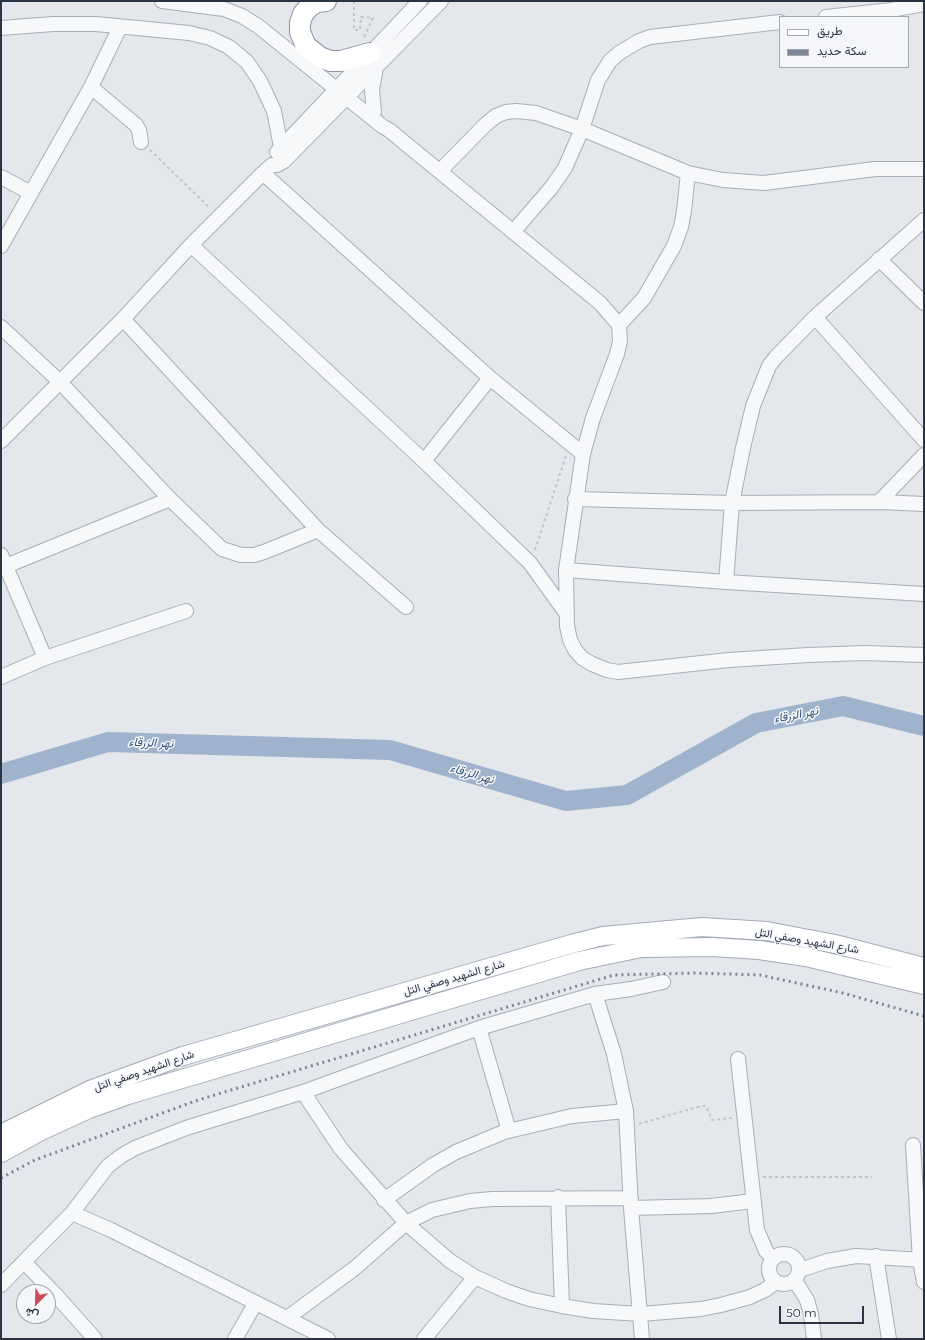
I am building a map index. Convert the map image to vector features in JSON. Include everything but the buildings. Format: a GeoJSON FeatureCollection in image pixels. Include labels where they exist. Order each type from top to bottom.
{"type":"FeatureCollection","features":[{"type":"Feature","properties":{"kind":"highway"},"geometry":{"type":"LineString","coordinates":[[326,1],[317,2],[309,7],[303,14],[300,23],[300,32],[306,46],[320,57],[330,61],[373,60]]}},
{"type":"Feature","properties":{"kind":"main road","name":"شارع الشهيد وصفي التل"},"geometry":{"type":"LineString","coordinates":[[1,1134],[90,1090],[183,1056],[603,936],[702,928],[767,931],[835,944],[924,967]]}},
{"type":"Feature","properties":{"kind":"main road","name":"شارع الشهيد وصفي التل"},"geometry":{"type":"LineString","coordinates":[[1,1153],[40,1131],[89,1109],[128,1095],[579,961],[641,948],[712,947],[759,950],[806,957],[924,984]]}},
{"type":"Feature","properties":{"kind":"street"},"geometry":{"type":"LineString","coordinates":[[162,1],[224,9],[242,16],[258,26],[374,112],[386,123],[389,130]]}},
{"type":"Feature","properties":{"kind":"street"},"geometry":{"type":"LineString","coordinates":[[1,441],[59,381],[123,319],[191,245],[268,169],[273,157],[281,148],[344,90],[373,60],[401,21],[420,1]]}},
{"type":"Feature","properties":{"kind":"street"},"geometry":{"type":"LineString","coordinates":[[373,60],[412,31],[441,1]]}},
{"type":"Feature","properties":{"kind":"street"},"geometry":{"type":"LineString","coordinates":[[832,16],[893,5],[924,4]]}},
{"type":"Feature","properties":{"kind":"street"},"geometry":{"type":"LineString","coordinates":[[514,232],[558,178],[570,157],[582,129],[598,80],[603,70],[628,46],[644,39],[661,35],[779,22]]}},
{"type":"Feature","properties":{"kind":"street"},"geometry":{"type":"LineString","coordinates":[[1,28],[53,24],[96,24],[189,33],[210,38],[229,47],[247,62],[260,81],[274,111],[281,148]]}},
{"type":"Feature","properties":{"kind":"street"},"geometry":{"type":"LineString","coordinates":[[1,246],[91,86],[120,27]]}},
{"type":"Feature","properties":{"kind":"street"},"geometry":{"type":"LineString","coordinates":[[306,46],[318,63],[382,126],[440,171],[600,303],[619,325],[620,341],[618,354],[593,418],[583,454],[575,499],[566,570],[566,613],[570,640],[575,650],[592,664],[607,670],[618,672],[729,660],[808,655],[865,653],[924,655]]}},
{"type":"Feature","properties":{"kind":"street"},"geometry":{"type":"LineString","coordinates":[[373,60],[372,90],[374,112]]}},
{"type":"Feature","properties":{"kind":"street"},"geometry":{"type":"LineString","coordinates":[[91,86],[136,125],[139,130],[141,142]]}},
{"type":"Feature","properties":{"kind":"street"},"geometry":{"type":"LineString","coordinates":[[268,169],[277,166],[284,161],[344,90]]}},
{"type":"Feature","properties":{"kind":"street"},"geometry":{"type":"LineString","coordinates":[[440,171],[485,125],[500,114],[526,111],[582,129],[688,173],[723,180],[764,183],[875,169],[924,169]]}},
{"type":"Feature","properties":{"kind":"street"},"geometry":{"type":"LineString","coordinates":[[268,169],[490,378],[570,445],[583,454]]}},
{"type":"Feature","properties":{"kind":"street"},"geometry":{"type":"LineString","coordinates":[[619,325],[644,298],[674,246],[681,227],[688,173]]}},
{"type":"Feature","properties":{"kind":"street"},"geometry":{"type":"LineString","coordinates":[[1,177],[31,193]]}},
{"type":"Feature","properties":{"kind":"street"},"geometry":{"type":"LineString","coordinates":[[726,582],[732,503],[752,406],[762,381],[776,357],[815,317],[924,220]]}},
{"type":"Feature","properties":{"kind":"street"},"geometry":{"type":"LineString","coordinates":[[191,245],[530,563],[566,613]]}},
{"type":"Feature","properties":{"kind":"street"},"geometry":{"type":"LineString","coordinates":[[880,259],[924,303]]}},
{"type":"Feature","properties":{"kind":"street"},"geometry":{"type":"LineString","coordinates":[[815,317],[924,440]]}},
{"type":"Feature","properties":{"kind":"street"},"geometry":{"type":"LineString","coordinates":[[123,319],[318,530],[406,607]]}},
{"type":"Feature","properties":{"kind":"street"},"geometry":{"type":"LineString","coordinates":[[3,334],[59,381],[170,499],[214,544],[222,549],[236,554],[254,555],[318,530]]}},
{"type":"Feature","properties":{"kind":"street"},"geometry":{"type":"LineString","coordinates":[[424,462],[490,378]]}},
{"type":"Feature","properties":{"kind":"street"},"geometry":{"type":"LineString","coordinates":[[879,502],[924,455]]}},
{"type":"Feature","properties":{"kind":"street"},"geometry":{"type":"LineString","coordinates":[[45,658],[4,561],[170,499]]}},
{"type":"Feature","properties":{"kind":"street"},"geometry":{"type":"LineString","coordinates":[[575,499],[732,503],[879,502],[924,504]]}},
{"type":"Feature","properties":{"kind":"street"},"geometry":{"type":"LineString","coordinates":[[566,570],[726,582],[924,594]]}},
{"type":"Feature","properties":{"kind":"street"},"geometry":{"type":"LineString","coordinates":[[1,677],[45,658],[186,611]]}},
{"type":"Feature","properties":{"kind":"street"},"geometry":{"type":"LineString","coordinates":[[1,1285],[72,1213],[108,1166],[121,1156],[186,1128],[303,1092],[479,1028],[595,994],[631,989],[663,982]]}},
{"type":"Feature","properties":{"kind":"street"},"geometry":{"type":"LineString","coordinates":[[595,994],[614,1054],[626,1110],[631,1203],[642,1339]]}},
{"type":"Feature","properties":{"kind":"street"},"geometry":{"type":"LineString","coordinates":[[479,1028],[509,1131]]}},
{"type":"Feature","properties":{"kind":"street"},"geometry":{"type":"LineString","coordinates":[[738,1059],[743,1116],[758,1235],[766,1251],[774,1259]]}},
{"type":"Feature","properties":{"kind":"street"},"geometry":{"type":"LineString","coordinates":[[303,1092],[341,1149],[384,1200],[406,1223],[450,1261],[475,1277],[530,1299],[593,1311],[641,1314],[701,1309],[728,1303],[758,1294],[776,1282]]}},
{"type":"Feature","properties":{"kind":"street"},"geometry":{"type":"LineString","coordinates":[[384,1200],[434,1165],[456,1152],[509,1131],[572,1116],[626,1110]]}},
{"type":"Feature","properties":{"kind":"street"},"geometry":{"type":"LineString","coordinates":[[913,1145],[921,1219],[924,1282]]}},
{"type":"Feature","properties":{"kind":"street"},"geometry":{"type":"LineString","coordinates":[[287,1318],[355,1268],[406,1223],[432,1210],[470,1201],[558,1198],[711,1206],[754,1201]]}},
{"type":"Feature","properties":{"kind":"street"},"geometry":{"type":"LineString","coordinates":[[558,1198],[562,1306]]}},
{"type":"Feature","properties":{"kind":"street"},"geometry":{"type":"LineString","coordinates":[[72,1213],[111,1230],[255,1304],[287,1318],[328,1339]]}},
{"type":"Feature","properties":{"kind":"street"},"geometry":{"type":"LineString","coordinates":[[814,1339],[811,1314],[797,1276],[799,1265],[792,1257],[782,1254],[774,1259],[769,1270],[771,1277],[776,1282],[782,1284],[788,1284],[797,1276],[842,1257],[876,1256],[922,1260]]}},
{"type":"Feature","properties":{"kind":"street"},"geometry":{"type":"LineString","coordinates":[[876,1256],[890,1339]]}},
{"type":"Feature","properties":{"kind":"street"},"geometry":{"type":"LineString","coordinates":[[24,1262],[95,1339]]}},
{"type":"Feature","properties":{"kind":"street"},"geometry":{"type":"LineString","coordinates":[[424,1339],[475,1277]]}},
{"type":"Feature","properties":{"kind":"street"},"geometry":{"type":"LineString","coordinates":[[235,1339],[255,1304]]}},
{"type":"Feature","properties":{"kind":"path"},"geometry":{"type":"LineString","coordinates":[[354,1],[354,30],[360,30],[360,17],[374,18],[370,25]]}},
{"type":"Feature","properties":{"kind":"path"},"geometry":{"type":"LineString","coordinates":[[141,142],[220,217]]}},
{"type":"Feature","properties":{"kind":"path"},"geometry":{"type":"LineString","coordinates":[[530,563],[570,445]]}},
{"type":"Feature","properties":{"kind":"path"},"geometry":{"type":"LineString","coordinates":[[628,1126],[644,1123],[701,1106],[706,1106],[714,1120],[743,1116]]}},
{"type":"Feature","properties":{"kind":"path"},"geometry":{"type":"LineString","coordinates":[[752,1178],[872,1177]]}},
{"type":"Feature","properties":{"kind":"waterway","name":"نهر الزرقاء"},"geometry":{"type":"LineString","coordinates":[[1,774],[108,742],[390,750],[566,801],[627,795],[756,723],[843,706],[924,726]]}},
{"type":"Feature","properties":{"kind":"railway"},"geometry":{"type":"LineString","coordinates":[[1,1178],[35,1160],[198,1100],[614,975],[695,973],[760,975],[843,993],[924,1016]]}}]}
